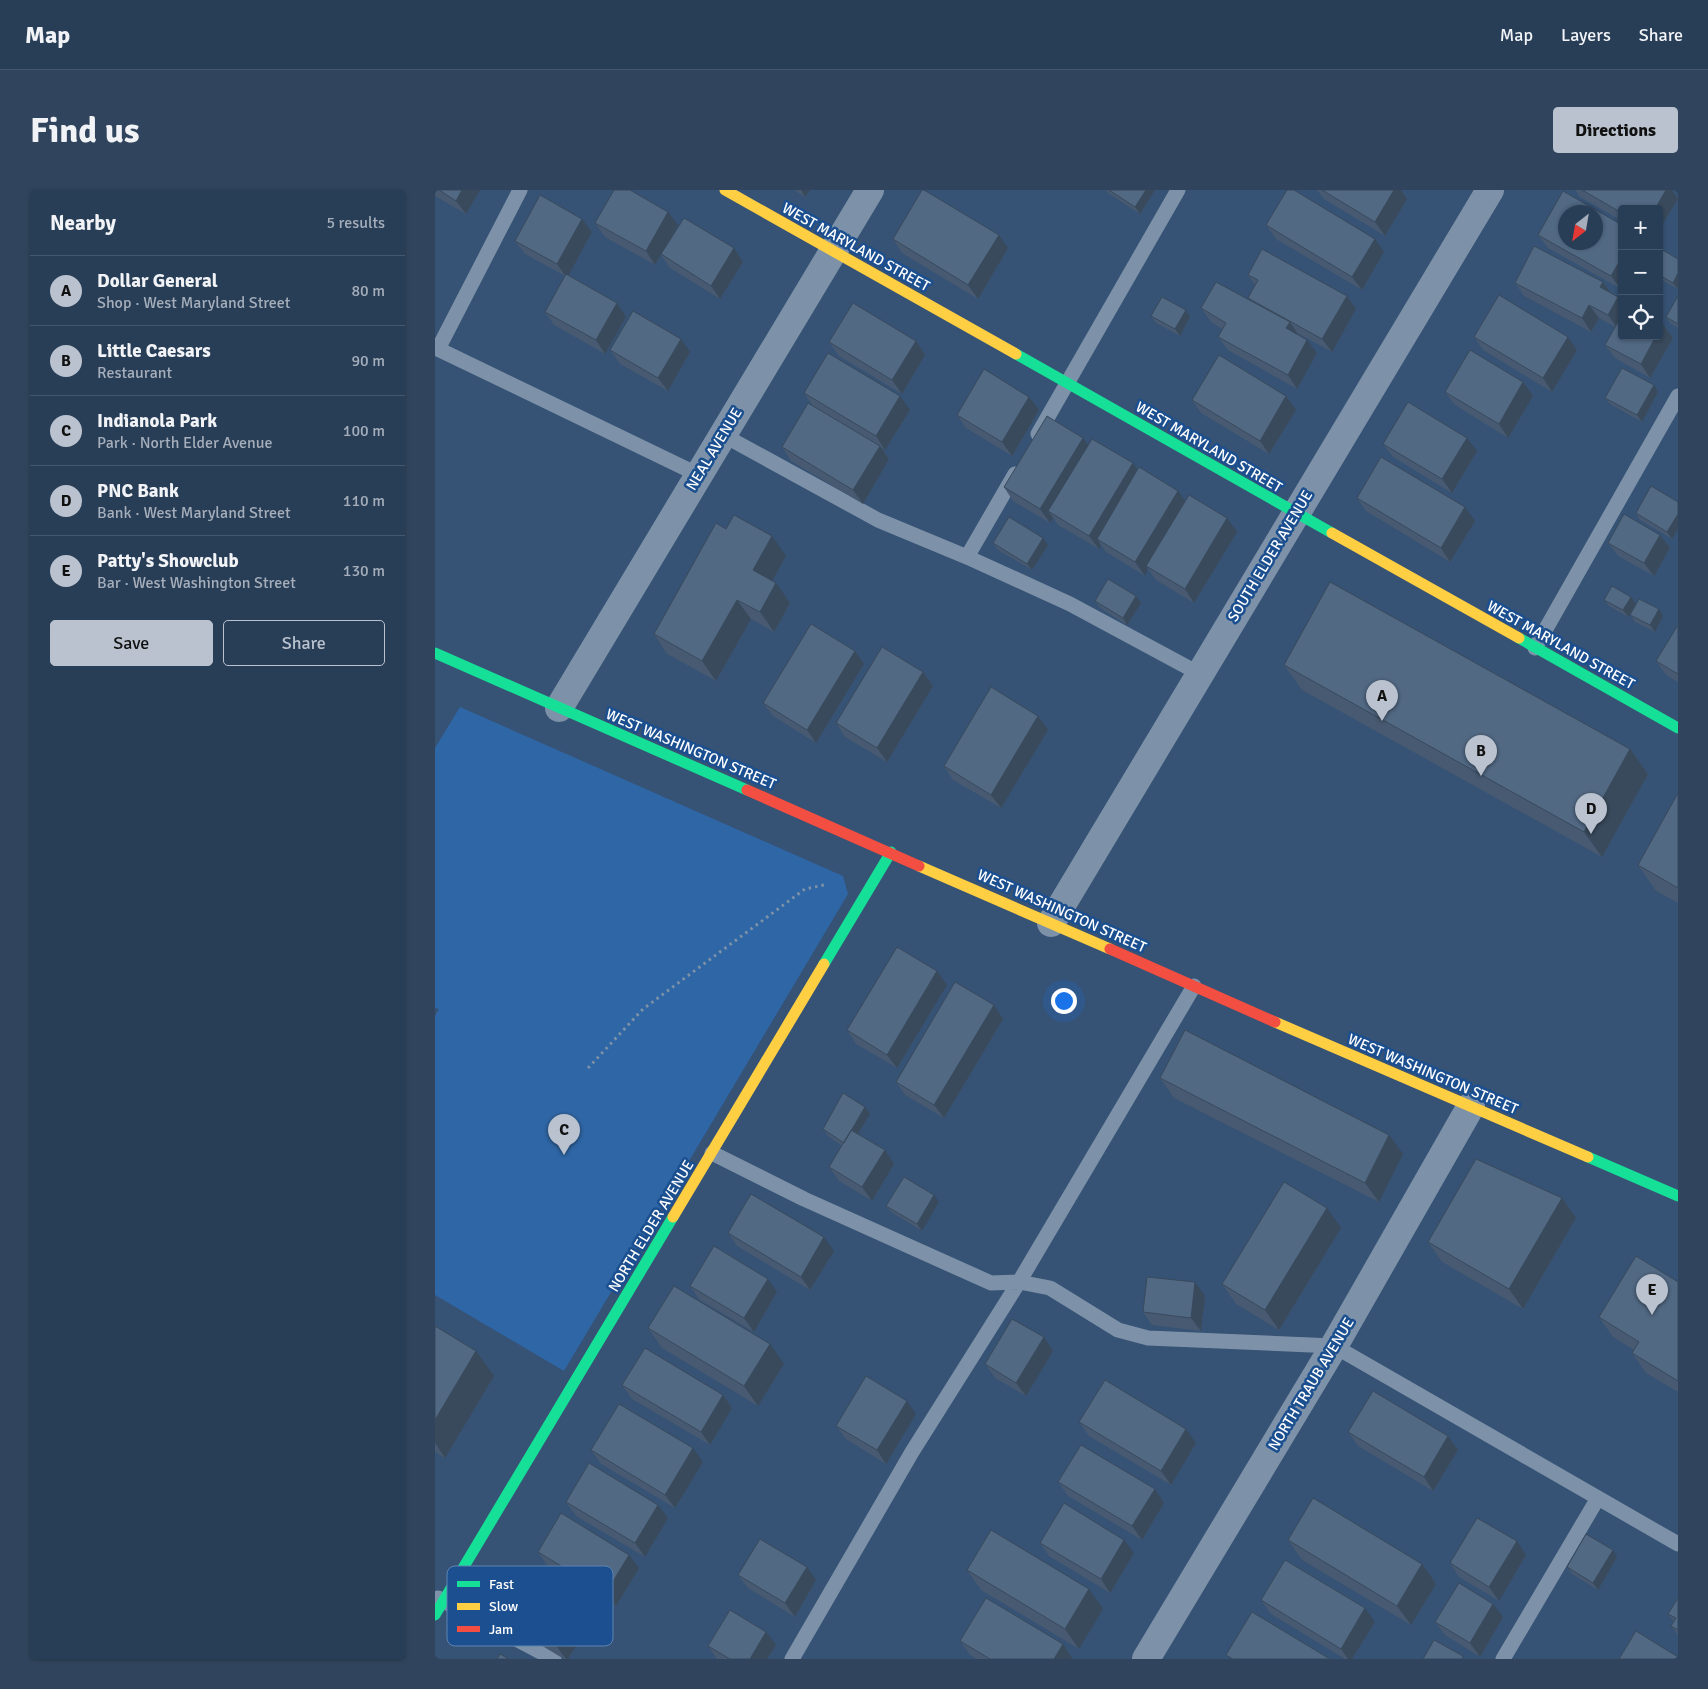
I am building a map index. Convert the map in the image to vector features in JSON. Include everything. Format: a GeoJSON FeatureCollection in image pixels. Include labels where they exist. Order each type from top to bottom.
{"type":"FeatureCollection","features":[{"type":"Feature","properties":{"kind":"street","name":"WEST MARYLAND STREET"},"geometry":{"type":"LineString","coordinates":[[725,190],[1678,728]]}},
{"type":"Feature","properties":{"kind":"street","name":"NEAL AVENUE"},"geometry":{"type":"LineString","coordinates":[[559,708],[870,190]]}},
{"type":"Feature","properties":{"kind":"street","name":"SOUTH ELDER AVENUE"},"geometry":{"type":"LineString","coordinates":[[1051,923],[1489,190]]}},
{"type":"Feature","properties":{"kind":"street","name":"WEST WASHINGTON STREET"},"geometry":{"type":"LineString","coordinates":[[435,653],[1387,1071],[1678,1196]]}},
{"type":"Feature","properties":{"kind":"street","name":"NORTH ELDER AVENUE"},"geometry":{"type":"LineString","coordinates":[[459,1566],[712,1153],[891,852]]}},
{"type":"Feature","properties":{"kind":"street","name":"NORTH TRAUB AVENUE"},"geometry":{"type":"LineString","coordinates":[[1146,1659],[1334,1346],[1471,1106]]}},
{"type":"Feature","properties":{"kind":"street","name":"NORTH ELDER AVENUE"},"geometry":{"type":"LineString","coordinates":[[435,1614],[439,1598],[447,1585]]}},
{"type":"Feature","properties":{"kind":"lane"},"geometry":{"type":"LineString","coordinates":[[520,190],[436,348],[699,475]]}},
{"type":"Feature","properties":{"kind":"lane"},"geometry":{"type":"LineString","coordinates":[[1031,446],[1178,190]]}},
{"type":"Feature","properties":{"kind":"lane"},"geometry":{"type":"LineString","coordinates":[[1535,648],[1678,396]]}},
{"type":"Feature","properties":{"kind":"lane"},"geometry":{"type":"LineString","coordinates":[[723,435],[878,520],[967,557],[1070,604],[1199,674]]}},
{"type":"Feature","properties":{"kind":"lane"},"geometry":{"type":"LineString","coordinates":[[967,557],[1022,463]]}},
{"type":"Feature","properties":{"kind":"lane"},"geometry":{"type":"LineString","coordinates":[[792,1659],[912,1452],[1019,1282],[1194,986]]}},
{"type":"Feature","properties":{"kind":"lane"},"geometry":{"type":"LineString","coordinates":[[712,1153],[804,1199],[991,1283],[1019,1282],[1050,1288],[1118,1330],[1148,1338],[1334,1346],[1678,1544]]}},
{"type":"Feature","properties":{"kind":"lane"},"geometry":{"type":"LineString","coordinates":[[1503,1659],[1598,1498]]}},
{"type":"Feature","properties":{"kind":"lane"},"geometry":{"type":"LineString","coordinates":[[529,1646],[554,1659]]}},
{"type":"Feature","properties":{"kind":"path"},"geometry":{"type":"LineString","coordinates":[[589,1068],[643,1009],[805,888],[824,885]]}},
{"type":"Feature","properties":{"kind":"shaded area"},"geometry":{"type":"Polygon","coordinates":[[[460,707],[843,876],[848,894],[564,1371],[435,1295],[435,1016],[439,1009],[435,1008],[435,748],[460,707]]]}},
{"type":"Feature","properties":{"kind":"building"},"geometry":{"type":"Polygon","coordinates":[[[439,190],[462,190],[456,201],[439,190]]]}},
{"type":"Feature","properties":{"kind":"building"},"geometry":{"type":"Polygon","coordinates":[[[614,190],[630,190],[668,212],[646,251],[595,223],[614,190]]]}},
{"type":"Feature","properties":{"kind":"building"},"geometry":{"type":"Polygon","coordinates":[[[922,190],[999,235],[968,285],[893,239],[922,190]]]}},
{"type":"Feature","properties":{"kind":"building"},"geometry":{"type":"Polygon","coordinates":[[[1109,190],[1146,190],[1135,207],[1109,190]]]}},
{"type":"Feature","properties":{"kind":"building"},"geometry":{"type":"Polygon","coordinates":[[[1287,190],[1294,190],[1375,239],[1352,277],[1266,225],[1287,190]]]}},
{"type":"Feature","properties":{"kind":"building"},"geometry":{"type":"Polygon","coordinates":[[[1322,190],[1394,190],[1375,222],[1322,190]]]}},
{"type":"Feature","properties":{"kind":"building"},"geometry":{"type":"Polygon","coordinates":[[[1582,190],[1666,190],[1657,205],[1618,205],[1618,211],[1582,190]]]}},
{"type":"Feature","properties":{"kind":"building"},"geometry":{"type":"Polygon","coordinates":[[[1563,191],[1587,205],[1558,205],[1558,246],[1538,235],[1563,191]]]}},
{"type":"Feature","properties":{"kind":"building"},"geometry":{"type":"Polygon","coordinates":[[[540,195],[582,219],[557,264],[515,241],[540,195]]]}},
{"type":"Feature","properties":{"kind":"building"},"geometry":{"type":"Polygon","coordinates":[[[1603,214],[1618,223],[1618,264],[1611,276],[1565,250],[1603,250],[1603,214]]]}},
{"type":"Feature","properties":{"kind":"building"},"geometry":{"type":"Polygon","coordinates":[[[684,218],[734,248],[711,286],[661,254],[684,218]]]}},
{"type":"Feature","properties":{"kind":"building"},"geometry":{"type":"Polygon","coordinates":[[[1534,246],[1603,282],[1600,287],[1618,297],[1608,315],[1589,305],[1582,318],[1515,283],[1534,246]]]}},
{"type":"Feature","properties":{"kind":"building"},"geometry":{"type":"Polygon","coordinates":[[[1262,249],[1347,296],[1322,339],[1248,298],[1258,280],[1248,275],[1262,249]]]}},
{"type":"Feature","properties":{"kind":"building"},"geometry":{"type":"Polygon","coordinates":[[[1663,250],[1678,259],[1678,273],[1673,283],[1663,277],[1663,250]]]}},
{"type":"Feature","properties":{"kind":"building"},"geometry":{"type":"Polygon","coordinates":[[[566,274],[617,303],[596,340],[545,312],[566,274]]]}},
{"type":"Feature","properties":{"kind":"building"},"geometry":{"type":"Polygon","coordinates":[[[1216,282],[1290,322],[1286,328],[1307,340],[1288,375],[1218,337],[1226,323],[1201,308],[1216,282]]]}},
{"type":"Feature","properties":{"kind":"building"},"geometry":{"type":"Polygon","coordinates":[[[1499,295],[1568,337],[1543,378],[1474,337],[1499,295]]]}},
{"type":"Feature","properties":{"kind":"building"},"geometry":{"type":"Polygon","coordinates":[[[1678,296],[1678,324],[1666,317],[1678,296]]]}},
{"type":"Feature","properties":{"kind":"building"},"geometry":{"type":"Polygon","coordinates":[[[1162,297],[1186,310],[1175,329],[1151,316],[1162,297]]]}},
{"type":"Feature","properties":{"kind":"building"},"geometry":{"type":"Polygon","coordinates":[[[853,303],[916,341],[892,380],[829,342],[853,303]]]}},
{"type":"Feature","properties":{"kind":"building"},"geometry":{"type":"Polygon","coordinates":[[[633,311],[681,339],[658,378],[610,350],[633,311]]]}},
{"type":"Feature","properties":{"kind":"building"},"geometry":{"type":"Polygon","coordinates":[[[1618,322],[1618,340],[1654,340],[1641,364],[1605,345],[1618,322]]]}},
{"type":"Feature","properties":{"kind":"building"},"geometry":{"type":"Polygon","coordinates":[[[1470,350],[1523,382],[1499,424],[1445,392],[1470,350]]]}},
{"type":"Feature","properties":{"kind":"building"},"geometry":{"type":"Polygon","coordinates":[[[828,353],[900,396],[876,436],[804,393],[828,353]]]}},
{"type":"Feature","properties":{"kind":"building"},"geometry":{"type":"Polygon","coordinates":[[[1219,355],[1286,396],[1260,441],[1192,400],[1219,355]]]}},
{"type":"Feature","properties":{"kind":"building"},"geometry":{"type":"Polygon","coordinates":[[[1622,368],[1654,385],[1637,415],[1605,398],[1622,368]]]}},
{"type":"Feature","properties":{"kind":"building"},"geometry":{"type":"Polygon","coordinates":[[[984,369],[1029,397],[1002,442],[957,415],[984,369]]]}},
{"type":"Feature","properties":{"kind":"building"},"geometry":{"type":"Polygon","coordinates":[[[1408,402],[1467,438],[1442,479],[1383,444],[1408,402]]]}},
{"type":"Feature","properties":{"kind":"building"},"geometry":{"type":"Polygon","coordinates":[[[808,403],[880,446],[853,490],[782,447],[808,403]]]}},
{"type":"Feature","properties":{"kind":"building"},"geometry":{"type":"Polygon","coordinates":[[[1047,416],[1083,438],[1040,509],[1004,487],[1047,416]]]}},
{"type":"Feature","properties":{"kind":"building"},"geometry":{"type":"Polygon","coordinates":[[[1092,439],[1133,463],[1089,536],[1048,511],[1092,439]]]}},
{"type":"Feature","properties":{"kind":"building"},"geometry":{"type":"Polygon","coordinates":[[[1381,457],[1465,507],[1441,548],[1357,498],[1381,457]]]}},
{"type":"Feature","properties":{"kind":"building"},"geometry":{"type":"Polygon","coordinates":[[[1139,467],[1178,491],[1135,562],[1097,539],[1139,467]]]}},
{"type":"Feature","properties":{"kind":"building"},"geometry":{"type":"Polygon","coordinates":[[[1651,486],[1678,502],[1678,514],[1667,532],[1636,513],[1651,486]]]}},
{"type":"Feature","properties":{"kind":"building"},"geometry":{"type":"Polygon","coordinates":[[[1189,495],[1227,518],[1185,589],[1146,566],[1189,495]]]}},
{"type":"Feature","properties":{"kind":"building"},"geometry":{"type":"Polygon","coordinates":[[[1624,514],[1660,535],[1644,563],[1608,543],[1624,514]]]}},
{"type":"Feature","properties":{"kind":"building"},"geometry":{"type":"Polygon","coordinates":[[[734,515],[772,536],[753,570],[776,583],[760,612],[737,600],[702,661],[654,634],[716,523],[726,529],[734,515]]]}},
{"type":"Feature","properties":{"kind":"building"},"geometry":{"type":"Polygon","coordinates":[[[1009,517],[1043,538],[1027,564],[993,543],[1009,517]]]}},
{"type":"Feature","properties":{"kind":"building"},"geometry":{"type":"Polygon","coordinates":[[[1108,579],[1136,596],[1123,618],[1095,601],[1108,579]]]}},
{"type":"Feature","properties":{"kind":"building"},"geometry":{"type":"Polygon","coordinates":[[[1330,582],[1630,749],[1584,832],[1284,665],[1330,582]]]}},
{"type":"Feature","properties":{"kind":"building"},"geometry":{"type":"Polygon","coordinates":[[[1612,586],[1631,597],[1623,610],[1604,600],[1612,586]]]}},
{"type":"Feature","properties":{"kind":"building"},"geometry":{"type":"Polygon","coordinates":[[[1639,599],[1659,609],[1650,625],[1630,615],[1639,599]]]}},
{"type":"Feature","properties":{"kind":"building"},"geometry":{"type":"Polygon","coordinates":[[[811,624],[855,651],[807,730],[763,703],[811,624]]]}},
{"type":"Feature","properties":{"kind":"building"},"geometry":{"type":"Polygon","coordinates":[[[1678,625],[1678,674],[1656,661],[1678,625]]]}},
{"type":"Feature","properties":{"kind":"building"},"geometry":{"type":"Polygon","coordinates":[[[882,647],[923,672],[877,748],[836,723],[882,647]]]}},
{"type":"Feature","properties":{"kind":"building"},"geometry":{"type":"Polygon","coordinates":[[[991,687],[1038,716],[991,795],[944,766],[991,687]]]}},
{"type":"Feature","properties":{"kind":"building"},"geometry":{"type":"Polygon","coordinates":[[[1678,793],[1678,888],[1638,865],[1678,793]]]}},
{"type":"Feature","properties":{"kind":"building"},"geometry":{"type":"Polygon","coordinates":[[[897,947],[937,971],[887,1055],[847,1030],[897,947]]]}},
{"type":"Feature","properties":{"kind":"building"},"geometry":{"type":"Polygon","coordinates":[[[955,982],[994,1005],[934,1105],[896,1082],[955,982]]]}},
{"type":"Feature","properties":{"kind":"building"},"geometry":{"type":"Polygon","coordinates":[[[1185,1030],[1389,1135],[1365,1183],[1160,1078],[1185,1030]]]}},
{"type":"Feature","properties":{"kind":"building"},"geometry":{"type":"Polygon","coordinates":[[[843,1093],[865,1107],[844,1143],[823,1129],[843,1093]]]}},
{"type":"Feature","properties":{"kind":"building"},"geometry":{"type":"Polygon","coordinates":[[[851,1130],[885,1150],[862,1187],[829,1167],[851,1130]]]}},
{"type":"Feature","properties":{"kind":"building"},"geometry":{"type":"Polygon","coordinates":[[[1476,1159],[1562,1198],[1509,1289],[1428,1242],[1476,1159]]]}},
{"type":"Feature","properties":{"kind":"building"},"geometry":{"type":"Polygon","coordinates":[[[904,1177],[934,1195],[917,1224],[886,1206],[904,1177]]]}},
{"type":"Feature","properties":{"kind":"building"},"geometry":{"type":"Polygon","coordinates":[[[1284,1182],[1327,1208],[1265,1310],[1222,1284],[1284,1182]]]}},
{"type":"Feature","properties":{"kind":"building"},"geometry":{"type":"Polygon","coordinates":[[[751,1194],[824,1237],[801,1277],[728,1233],[751,1194]]]}},
{"type":"Feature","properties":{"kind":"building"},"geometry":{"type":"Polygon","coordinates":[[[714,1246],[768,1279],[744,1318],[690,1286],[714,1246]]]}},
{"type":"Feature","properties":{"kind":"building"},"geometry":{"type":"Polygon","coordinates":[[[1636,1256],[1678,1282],[1678,1381],[1632,1353],[1639,1342],[1599,1317],[1636,1256]]]}},
{"type":"Feature","properties":{"kind":"building"},"geometry":{"type":"Polygon","coordinates":[[[1147,1277],[1195,1282],[1191,1318],[1143,1312],[1147,1277]]]}},
{"type":"Feature","properties":{"kind":"building"},"geometry":{"type":"Polygon","coordinates":[[[674,1286],[770,1344],[744,1386],[648,1328],[674,1286]]]}},
{"type":"Feature","properties":{"kind":"building"},"geometry":{"type":"Polygon","coordinates":[[[1012,1319],[1044,1337],[1016,1383],[985,1364],[1012,1319]]]}},
{"type":"Feature","properties":{"kind":"building"},"geometry":{"type":"Polygon","coordinates":[[[435,1326],[476,1351],[435,1420],[435,1326]]]}},
{"type":"Feature","properties":{"kind":"building"},"geometry":{"type":"Polygon","coordinates":[[[645,1348],[723,1395],[701,1432],[622,1385],[645,1348]]]}},
{"type":"Feature","properties":{"kind":"building"},"geometry":{"type":"Polygon","coordinates":[[[866,1376],[907,1401],[877,1450],[836,1426],[866,1376]]]}},
{"type":"Feature","properties":{"kind":"building"},"geometry":{"type":"Polygon","coordinates":[[[1105,1380],[1186,1429],[1161,1471],[1079,1422],[1105,1380]]]}},
{"type":"Feature","properties":{"kind":"building"},"geometry":{"type":"Polygon","coordinates":[[[1373,1391],[1448,1436],[1424,1477],[1348,1432],[1373,1391]]]}},
{"type":"Feature","properties":{"kind":"building"},"geometry":{"type":"Polygon","coordinates":[[[619,1404],[693,1448],[665,1495],[591,1450],[619,1404]]]}},
{"type":"Feature","properties":{"kind":"building"},"geometry":{"type":"Polygon","coordinates":[[[1081,1445],[1155,1489],[1132,1526],[1058,1482],[1081,1445]]]}},
{"type":"Feature","properties":{"kind":"building"},"geometry":{"type":"Polygon","coordinates":[[[589,1463],[658,1505],[635,1543],[566,1502],[589,1463]]]}},
{"type":"Feature","properties":{"kind":"building"},"geometry":{"type":"Polygon","coordinates":[[[1313,1498],[1422,1564],[1397,1606],[1288,1540],[1313,1498]]]}},
{"type":"Feature","properties":{"kind":"building"},"geometry":{"type":"Polygon","coordinates":[[[1064,1503],[1124,1540],[1101,1579],[1040,1543],[1064,1503]]]}},
{"type":"Feature","properties":{"kind":"building"},"geometry":{"type":"Polygon","coordinates":[[[561,1513],[629,1555],[613,1581],[613,1566],[561,1566],[538,1552],[561,1513]]]}},
{"type":"Feature","properties":{"kind":"building"},"geometry":{"type":"Polygon","coordinates":[[[1477,1518],[1517,1541],[1489,1587],[1450,1563],[1477,1518]]]}},
{"type":"Feature","properties":{"kind":"building"},"geometry":{"type":"Polygon","coordinates":[[[991,1530],[1089,1589],[1065,1629],[967,1570],[991,1530]]]}},
{"type":"Feature","properties":{"kind":"building"},"geometry":{"type":"Polygon","coordinates":[[[1586,1534],[1613,1550],[1593,1583],[1567,1567],[1586,1534]]]}},
{"type":"Feature","properties":{"kind":"building"},"geometry":{"type":"Polygon","coordinates":[[[760,1539],[807,1567],[785,1603],[738,1575],[760,1539]]]}},
{"type":"Feature","properties":{"kind":"building"},"geometry":{"type":"Polygon","coordinates":[[[1285,1560],[1365,1608],[1341,1649],[1261,1600],[1285,1560]]]}},
{"type":"Feature","properties":{"kind":"building"},"geometry":{"type":"Polygon","coordinates":[[[1459,1583],[1493,1604],[1470,1643],[1435,1622],[1459,1583]]]}},
{"type":"Feature","properties":{"kind":"building"},"geometry":{"type":"Polygon","coordinates":[[[986,1598],[1063,1644],[1054,1659],[990,1659],[960,1641],[986,1598]]]}},
{"type":"Feature","properties":{"kind":"building"},"geometry":{"type":"Polygon","coordinates":[[[1678,1598],[1678,1630],[1671,1626],[1676,1618],[1668,1614],[1678,1598]]]}},
{"type":"Feature","properties":{"kind":"building"},"geometry":{"type":"Polygon","coordinates":[[[730,1610],[766,1632],[750,1659],[730,1659],[708,1646],[730,1610]]]}},
{"type":"Feature","properties":{"kind":"building"},"geometry":{"type":"Polygon","coordinates":[[[1252,1612],[1330,1659],[1233,1659],[1226,1655],[1252,1612]]]}},
{"type":"Feature","properties":{"kind":"building"},"geometry":{"type":"Polygon","coordinates":[[[1636,1631],[1678,1657],[1678,1659],[1619,1659],[1636,1631]]]}},
{"type":"Feature","properties":{"kind":"building"},"geometry":{"type":"Polygon","coordinates":[[[1434,1640],[1463,1656],[1462,1659],[1423,1659],[1434,1640]]]}},
{"type":"Feature","properties":{"kind":"building"},"geometry":{"type":"Polygon","coordinates":[[[500,1654],[509,1659],[497,1659],[500,1654]]]}},
{"type":"Feature","properties":{"kind":"traffic: fast"},"geometry":{"type":"LineString","coordinates":[[1016,354],[1332,533]]}},
{"type":"Feature","properties":{"kind":"traffic: fast"},"geometry":{"type":"LineString","coordinates":[[1519,638],[1678,728]]}},
{"type":"Feature","properties":{"kind":"traffic: fast"},"geometry":{"type":"LineString","coordinates":[[435,653],[747,790]]}},
{"type":"Feature","properties":{"kind":"traffic: fast"},"geometry":{"type":"LineString","coordinates":[[824,964],[891,852]]}},
{"type":"Feature","properties":{"kind":"traffic: fast"},"geometry":{"type":"LineString","coordinates":[[1588,1157],[1678,1196]]}},
{"type":"Feature","properties":{"kind":"traffic: fast"},"geometry":{"type":"LineString","coordinates":[[464,1566],[673,1217]]}},
{"type":"Feature","properties":{"kind":"traffic: fast"},"geometry":{"type":"LineString","coordinates":[[435,1615],[447,1595]]}},
{"type":"Feature","properties":{"kind":"traffic: slow"},"geometry":{"type":"LineString","coordinates":[[725,190],[1016,354]]}},
{"type":"Feature","properties":{"kind":"traffic: slow"},"geometry":{"type":"LineString","coordinates":[[1332,533],[1519,638]]}},
{"type":"Feature","properties":{"kind":"traffic: slow"},"geometry":{"type":"LineString","coordinates":[[919,866],[1110,949]]}},
{"type":"Feature","properties":{"kind":"traffic: slow"},"geometry":{"type":"LineString","coordinates":[[673,1217],[824,964]]}},
{"type":"Feature","properties":{"kind":"traffic: slow"},"geometry":{"type":"LineString","coordinates":[[1275,1022],[1588,1157]]}},
{"type":"Feature","properties":{"kind":"traffic: jam"},"geometry":{"type":"LineString","coordinates":[[747,790],[919,866]]}},
{"type":"Feature","properties":{"kind":"traffic: jam"},"geometry":{"type":"LineString","coordinates":[[1110,949],[1275,1022]]}},
{"type":"Feature","properties":{"kind":"place","name":"Dollar General"},"geometry":{"type":"Point","coordinates":[1382,721]}},
{"type":"Feature","properties":{"kind":"place","name":"Little Caesars"},"geometry":{"type":"Point","coordinates":[1481,776]}},
{"type":"Feature","properties":{"kind":"place","name":"PNC Bank"},"geometry":{"type":"Point","coordinates":[1591,834]}},
{"type":"Feature","properties":{"kind":"place","name":"Indianola Park"},"geometry":{"type":"Point","coordinates":[564,1155]}},
{"type":"Feature","properties":{"kind":"place","name":"Patty's Showclub"},"geometry":{"type":"Point","coordinates":[1652,1315]}}]}
